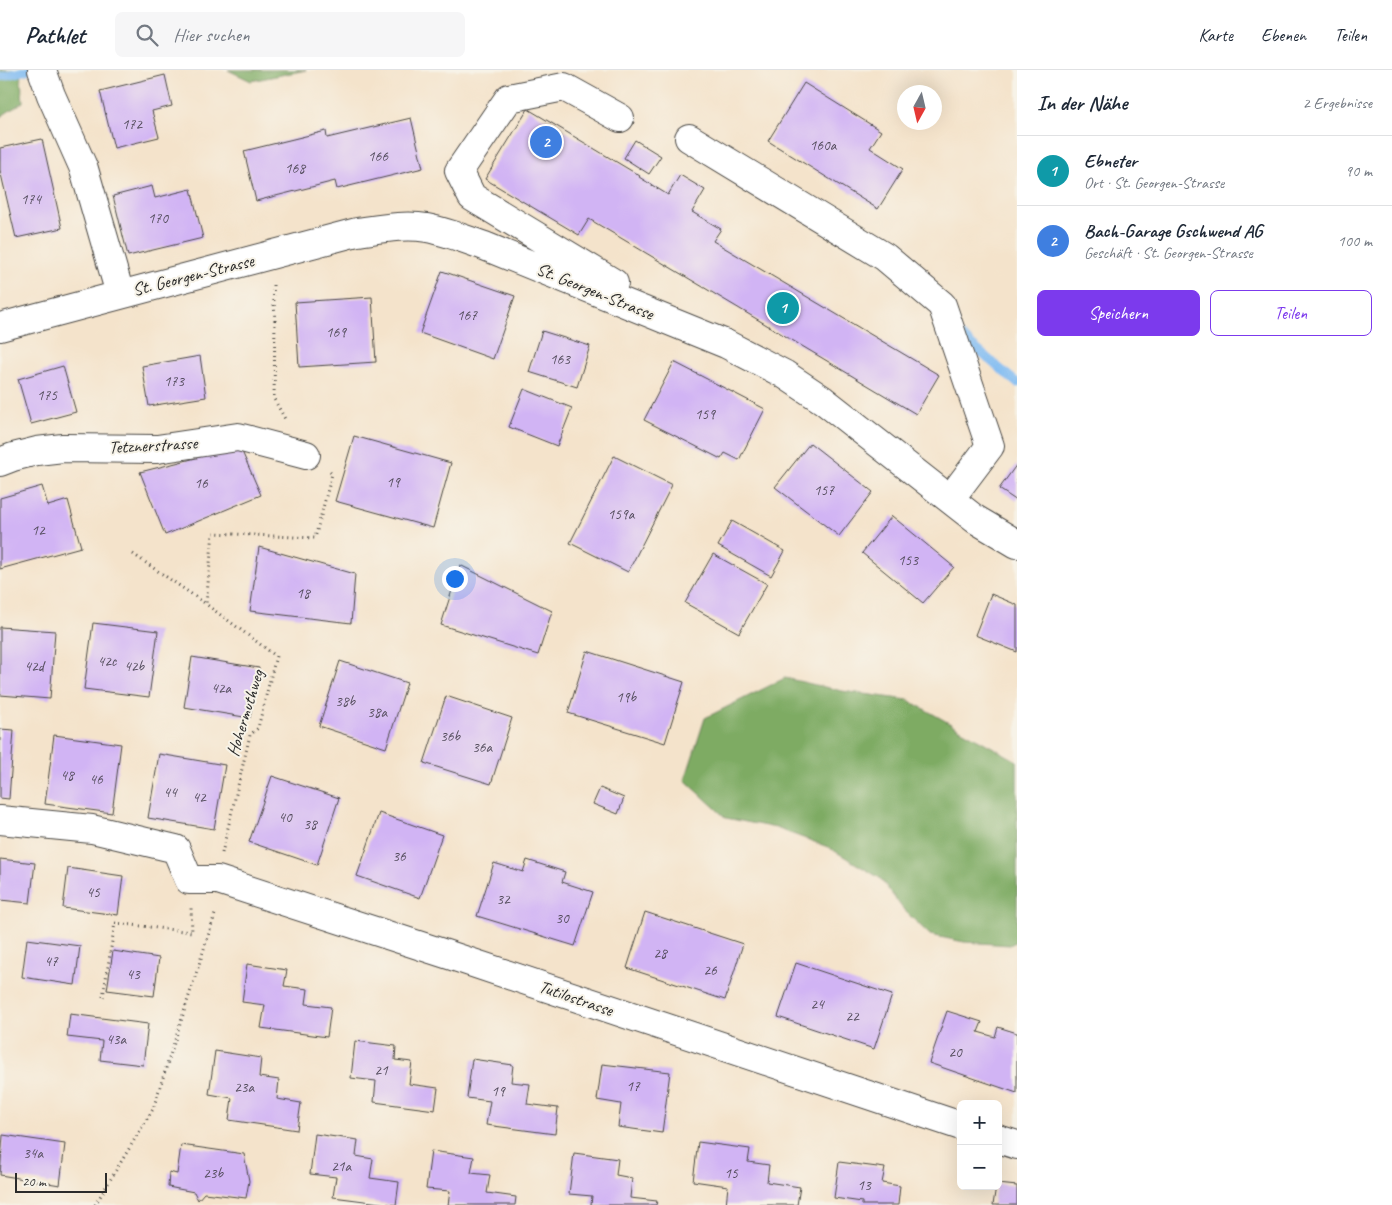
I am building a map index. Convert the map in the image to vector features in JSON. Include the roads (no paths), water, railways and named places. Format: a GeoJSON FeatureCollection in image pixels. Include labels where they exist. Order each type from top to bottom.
{"type":"FeatureCollection","features":[{"type":"Feature","properties":{"kind":"street","name":"St. Georgen-Strasse"},"geometry":{"type":"LineString","coordinates":[[42,70],[84,169],[120,294]]}},
{"type":"Feature","properties":{"kind":"street"},"geometry":{"type":"LineString","coordinates":[[608,296],[614,283],[472,197],[459,171],[510,98],[564,87],[620,118]]}},
{"type":"Feature","properties":{"kind":"street"},"geometry":{"type":"LineString","coordinates":[[689,138],[885,257],[942,305],[990,446],[950,499]]}},
{"type":"Feature","properties":{"kind":"street","name":"St. Georgen-Strasse"},"geometry":{"type":"LineString","coordinates":[[0,327],[357,232],[401,227],[426,228],[487,247],[726,344],[784,374],[823,400],[976,519],[1017,544]]}},
{"type":"Feature","properties":{"kind":"street","name":"Tetznerstrasse"},"geometry":{"type":"LineString","coordinates":[[0,462],[13,456],[64,448],[157,449],[238,438],[306,455]]}},
{"type":"Feature","properties":{"kind":"street","name":"Tutilostrasse"},"geometry":{"type":"LineString","coordinates":[[0,820],[92,829],[176,849],[189,880],[218,880],[957,1125]]}},
{"type":"Feature","properties":{"kind":"street"},"geometry":{"type":"LineString","coordinates":[[1002,1139],[1017,1145]]}},
{"type":"Feature","properties":{"kind":"waterway"},"geometry":{"type":"LineString","coordinates":[[0,77],[27,70]]}},
{"type":"Feature","properties":{"kind":"waterway"},"geometry":{"type":"LineString","coordinates":[[961,336],[1017,383]]}},
{"type":"Feature","properties":{"kind":"place","name":"Bach-Garage Gschwend AG"},"geometry":{"type":"Point","coordinates":[546,142]}},
{"type":"Feature","properties":{"kind":"place","name":"Ebneter"},"geometry":{"type":"Point","coordinates":[783,308]}}]}
